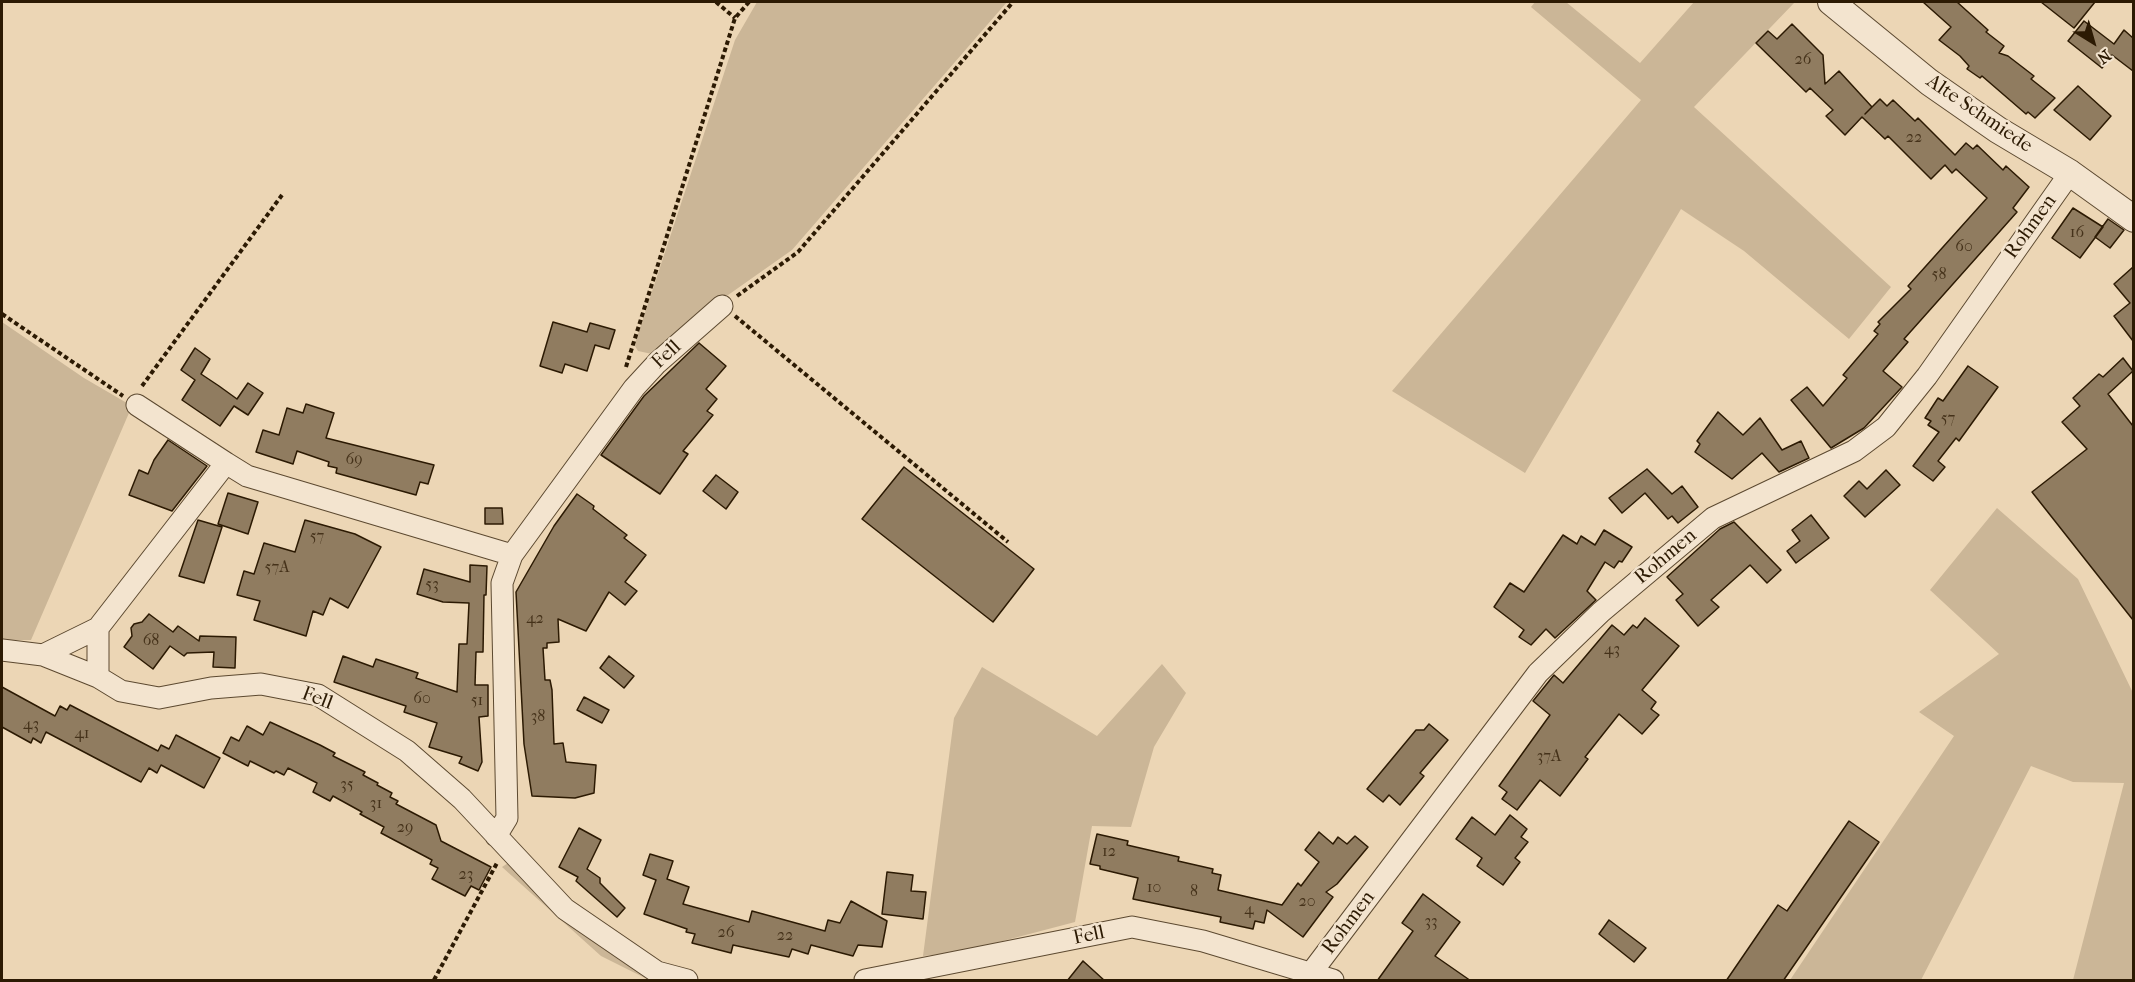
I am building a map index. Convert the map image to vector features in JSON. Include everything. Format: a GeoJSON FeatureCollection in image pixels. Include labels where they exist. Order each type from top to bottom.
{"type":"FeatureCollection","features":[{"type":"Feature","properties":{"kind":"street","name":"Alte Schmiede"},"geometry":{"type":"LineString","coordinates":[[1831,2],[1929,82],[1998,130],[2070,173],[2133,219]]}},
{"type":"Feature","properties":{"kind":"street","name":"Rohmen"},"geometry":{"type":"LineString","coordinates":[[1332,981],[1311,973],[1538,673],[1601,612],[1713,518],[1854,452],[1886,427],[1927,376],[2070,173]]}},
{"type":"Feature","properties":{"kind":"street","name":"Fell"},"geometry":{"type":"LineString","coordinates":[[501,842],[507,818],[502,583],[512,555],[622,403],[657,363],[722,306]]}},
{"type":"Feature","properties":{"kind":"street"},"geometry":{"type":"LineString","coordinates":[[134,403],[247,476],[512,555]]}},
{"type":"Feature","properties":{"kind":"street"},"geometry":{"type":"LineString","coordinates":[[43,655],[98,628],[226,463]]}},
{"type":"Feature","properties":{"kind":"street"},"geometry":{"type":"LineString","coordinates":[[98,628],[98,676]]}},
{"type":"Feature","properties":{"kind":"street","name":"Fell"},"geometry":{"type":"LineString","coordinates":[[2,650],[43,655],[98,676],[121,691],[159,698],[211,688],[261,684],[318,695],[407,751],[462,800],[565,909],[657,972],[687,981]]}},
{"type":"Feature","properties":{"kind":"street","name":"Fell"},"geometry":{"type":"LineString","coordinates":[[865,981],[1132,927],[1203,941],[1311,973]]}},
{"type":"Feature","properties":{"kind":"path"},"geometry":{"type":"LineString","coordinates":[[716,2],[735,18]]}},
{"type":"Feature","properties":{"kind":"path"},"geometry":{"type":"LineString","coordinates":[[622,403],[620,384],[735,18],[749,2]]}},
{"type":"Feature","properties":{"kind":"path"},"geometry":{"type":"LineString","coordinates":[[1008,542],[722,306],[798,252],[1013,2]]}},
{"type":"Feature","properties":{"kind":"path"},"geometry":{"type":"LineString","coordinates":[[2,314],[134,403],[282,195]]}},
{"type":"Feature","properties":{"kind":"path"},"geometry":{"type":"LineString","coordinates":[[434,981],[501,842]]}},
{"type":"Feature","properties":{"kind":"shaded area"},"geometry":{"type":"Polygon","coordinates":[[[757,2],[1007,2],[792,250],[694,319],[652,354],[638,351],[635,346],[636,340],[735,40],[757,2]]]}},
{"type":"Feature","properties":{"kind":"shaded area"},"geometry":{"type":"Polygon","coordinates":[[[1535,2],[1566,2],[1640,63],[1694,2],[1795,2],[1694,107],[1891,287],[1849,339],[1744,251],[1681,209],[1525,473],[1392,391],[1641,100],[1531,7],[1535,2]]]}},
{"type":"Feature","properties":{"kind":"shaded area"},"geometry":{"type":"Polygon","coordinates":[[[2,322],[84,378],[132,406],[31,640],[2,640],[2,322]]]}},
{"type":"Feature","properties":{"kind":"shaded area"},"geometry":{"type":"Polygon","coordinates":[[[1997,508],[2078,579],[2133,693],[2133,980],[2073,980],[2124,783],[2073,782],[2031,766],[1921,980],[1790,980],[1954,736],[1919,712],[1999,654],[1930,590],[1997,508]]]}},
{"type":"Feature","properties":{"kind":"shaded area"},"geometry":{"type":"Polygon","coordinates":[[[1162,664],[1186,693],[1154,747],[1131,827],[1092,826],[1075,922],[961,952],[923,956],[954,718],[982,667],[1097,736],[1162,664]]]}},
{"type":"Feature","properties":{"kind":"shaded area"},"geometry":{"type":"Polygon","coordinates":[[[508,863],[513,864],[680,980],[649,980],[601,956],[502,867],[508,863]]]}},
{"type":"Feature","properties":{"kind":"building"},"geometry":{"type":"Polygon","coordinates":[[[1923,2],[1957,2],[1988,30],[1986,32],[2004,46],[1999,53],[2008,56],[2034,76],[2031,79],[2055,98],[2035,118],[2028,112],[2026,114],[1982,76],[1980,78],[1967,69],[1969,66],[1960,56],[1939,40],[1951,27],[1923,2]]]}},
{"type":"Feature","properties":{"kind":"building"},"geometry":{"type":"Polygon","coordinates":[[[2041,2],[2095,2],[2074,28],[2041,2]]]}},
{"type":"Feature","properties":{"kind":"building"},"geometry":{"type":"Polygon","coordinates":[[[2084,21],[2114,44],[2124,30],[2133,38],[2133,71],[2112,55],[2102,68],[2068,41],[2084,21]]]}},
{"type":"Feature","properties":{"kind":"building"},"geometry":{"type":"Polygon","coordinates":[[[1792,24],[1823,55],[1825,84],[1839,71],[1872,107],[1880,99],[1887,106],[1893,100],[1915,121],[1918,118],[1955,155],[1966,143],[1973,149],[1977,145],[2003,170],[2006,166],[2029,187],[2013,208],[2017,212],[1904,339],[1908,342],[1883,371],[1902,387],[1864,428],[1831,448],[1791,400],[1807,387],[1823,406],[1847,378],[1843,375],[1878,334],[1874,331],[1880,324],[1878,322],[1911,289],[1908,286],[1987,198],[1956,169],[1952,173],[1945,165],[1931,179],[1888,136],[1885,139],[1862,117],[1845,135],[1826,116],[1833,110],[1810,88],[1806,92],[1756,43],[1768,31],[1777,39],[1792,24]]]}},
{"type":"Feature","properties":{"kind":"building"},"geometry":{"type":"Polygon","coordinates":[[[2078,86],[2111,116],[2090,140],[2054,110],[2078,86]]]}},
{"type":"Feature","properties":{"kind":"building"},"geometry":{"type":"Polygon","coordinates":[[[2073,208],[2103,227],[2080,258],[2052,238],[2073,208]]]}},
{"type":"Feature","properties":{"kind":"building"},"geometry":{"type":"Polygon","coordinates":[[[2108,219],[2124,230],[2110,248],[2095,237],[2108,219]]]}},
{"type":"Feature","properties":{"kind":"building"},"geometry":{"type":"Polygon","coordinates":[[[2133,267],[2133,341],[2114,316],[2130,303],[2114,284],[2133,267]]]}},
{"type":"Feature","properties":{"kind":"building"},"geometry":{"type":"Polygon","coordinates":[[[553,322],[587,332],[590,323],[615,330],[609,349],[595,345],[587,371],[565,364],[562,373],[540,366],[553,322]]]}},
{"type":"Feature","properties":{"kind":"building"},"geometry":{"type":"Polygon","coordinates":[[[699,343],[726,366],[706,389],[717,399],[707,411],[713,415],[683,451],[688,454],[660,494],[601,455],[644,396],[699,343]]]}},
{"type":"Feature","properties":{"kind":"building"},"geometry":{"type":"Polygon","coordinates":[[[195,348],[210,359],[201,374],[237,399],[248,383],[263,393],[248,415],[234,406],[220,426],[182,400],[195,380],[181,370],[195,348]]]}},
{"type":"Feature","properties":{"kind":"building"},"geometry":{"type":"Polygon","coordinates":[[[2123,358],[2133,371],[2108,394],[2133,426],[2133,620],[2032,492],[2087,449],[2062,422],[2080,406],[2073,398],[2099,374],[2103,377],[2123,358]]]}},
{"type":"Feature","properties":{"kind":"building"},"geometry":{"type":"Polygon","coordinates":[[[1968,366],[1998,387],[1959,441],[1956,438],[1938,461],[1945,467],[1933,481],[1913,466],[1939,432],[1928,425],[1931,421],[1925,418],[1938,398],[1943,401],[1968,366]]]}},
{"type":"Feature","properties":{"kind":"building"},"geometry":{"type":"Polygon","coordinates":[[[306,404],[334,413],[326,438],[434,465],[428,484],[420,482],[416,495],[336,473],[337,468],[328,466],[329,462],[297,451],[293,464],[256,452],[263,430],[279,435],[287,408],[303,413],[306,404]]]}},
{"type":"Feature","properties":{"kind":"building"},"geometry":{"type":"Polygon","coordinates":[[[1718,412],[1743,435],[1760,418],[1782,450],[1801,441],[1809,458],[1779,472],[1762,453],[1732,479],[1695,452],[1700,444],[1697,441],[1718,412]]]}},
{"type":"Feature","properties":{"kind":"building"},"geometry":{"type":"Polygon","coordinates":[[[168,440],[207,466],[172,511],[129,495],[139,470],[148,474],[154,460],[168,440]]]}},
{"type":"Feature","properties":{"kind":"building"},"geometry":{"type":"Polygon","coordinates":[[[904,467],[1034,569],[993,622],[862,519],[904,467]]]}},
{"type":"Feature","properties":{"kind":"building"},"geometry":{"type":"Polygon","coordinates":[[[1647,469],[1672,494],[1682,486],[1698,507],[1678,523],[1672,516],[1668,519],[1645,493],[1622,513],[1609,498],[1647,469]]]}},
{"type":"Feature","properties":{"kind":"building"},"geometry":{"type":"Polygon","coordinates":[[[1886,470],[1900,485],[1865,517],[1844,496],[1859,481],[1867,489],[1886,470]]]}},
{"type":"Feature","properties":{"kind":"building"},"geometry":{"type":"Polygon","coordinates":[[[716,475],[738,492],[726,509],[703,491],[716,475]]]}},
{"type":"Feature","properties":{"kind":"building"},"geometry":{"type":"Polygon","coordinates":[[[228,493],[258,502],[248,534],[218,524],[228,493]]]}},
{"type":"Feature","properties":{"kind":"building"},"geometry":{"type":"Polygon","coordinates":[[[577,494],[627,535],[624,538],[646,555],[625,582],[637,591],[625,605],[609,592],[586,631],[558,619],[559,642],[547,643],[547,648],[543,648],[545,680],[550,680],[552,690],[554,744],[563,743],[566,762],[596,765],[594,793],[575,798],[532,796],[524,744],[516,592],[554,526],[577,494]]]}},
{"type":"Feature","properties":{"kind":"building"},"geometry":{"type":"Polygon","coordinates":[[[485,508],[502,508],[503,524],[485,524],[485,508]]]}},
{"type":"Feature","properties":{"kind":"building"},"geometry":{"type":"Polygon","coordinates":[[[1811,515],[1829,538],[1796,563],[1787,551],[1800,541],[1792,530],[1811,515]]]}},
{"type":"Feature","properties":{"kind":"building"},"geometry":{"type":"Polygon","coordinates":[[[198,520],[222,527],[204,583],[179,576],[198,520]]]}},
{"type":"Feature","properties":{"kind":"building"},"geometry":{"type":"Polygon","coordinates":[[[305,520],[355,534],[381,547],[348,608],[330,598],[323,615],[313,611],[306,636],[254,620],[260,601],[237,595],[244,571],[254,574],[264,543],[295,552],[305,520]]]}},
{"type":"Feature","properties":{"kind":"building"},"geometry":{"type":"Polygon","coordinates":[[[1734,522],[1781,570],[1767,583],[1750,565],[1711,600],[1719,607],[1698,626],[1676,600],[1683,594],[1667,577],[1720,529],[1734,522]]]}},
{"type":"Feature","properties":{"kind":"building"},"geometry":{"type":"Polygon","coordinates":[[[1604,530],[1632,547],[1622,562],[1619,561],[1614,568],[1605,562],[1587,591],[1596,600],[1555,638],[1546,629],[1531,645],[1519,637],[1524,630],[1494,607],[1510,583],[1524,592],[1563,535],[1577,544],[1581,536],[1595,545],[1604,530]]]}},
{"type":"Feature","properties":{"kind":"building"},"geometry":{"type":"Polygon","coordinates":[[[470,565],[487,566],[483,652],[476,652],[475,685],[488,685],[488,716],[479,717],[482,762],[478,771],[459,763],[462,757],[429,747],[437,723],[404,712],[406,706],[334,682],[343,656],[373,667],[376,659],[418,673],[416,678],[457,692],[459,644],[467,644],[469,603],[443,602],[417,594],[424,569],[470,582],[470,565]]]}},
{"type":"Feature","properties":{"kind":"building"},"geometry":{"type":"Polygon","coordinates":[[[149,614],[173,632],[178,626],[199,641],[200,636],[236,637],[235,668],[213,667],[214,652],[187,653],[184,656],[170,646],[153,669],[124,647],[132,636],[131,628],[134,624],[142,622],[149,614]]]}},
{"type":"Feature","properties":{"kind":"building"},"geometry":{"type":"Polygon","coordinates":[[[1645,618],[1679,646],[1642,690],[1656,702],[1651,709],[1659,715],[1642,734],[1619,714],[1585,757],[1588,759],[1560,796],[1540,780],[1517,810],[1502,799],[1507,792],[1499,786],[1550,715],[1533,701],[1554,675],[1563,683],[1612,625],[1624,635],[1633,625],[1637,628],[1645,618]]]}},
{"type":"Feature","properties":{"kind":"building"},"geometry":{"type":"Polygon","coordinates":[[[609,656],[634,676],[624,688],[600,668],[609,656]]]}},
{"type":"Feature","properties":{"kind":"building"},"geometry":{"type":"Polygon","coordinates":[[[2,687],[55,716],[60,706],[67,710],[70,705],[158,751],[161,745],[169,749],[176,735],[220,758],[204,788],[161,765],[157,773],[149,768],[141,782],[46,732],[41,743],[33,738],[31,743],[2,727],[2,687]]]}},
{"type":"Feature","properties":{"kind":"building"},"geometry":{"type":"Polygon","coordinates":[[[584,697],[609,710],[602,723],[577,710],[584,697]]]}},
{"type":"Feature","properties":{"kind":"building"},"geometry":{"type":"Polygon","coordinates":[[[270,722],[320,745],[335,753],[333,756],[365,772],[363,775],[392,793],[390,797],[398,801],[396,804],[436,825],[441,841],[491,867],[479,890],[471,886],[465,896],[432,879],[438,868],[430,864],[432,860],[381,833],[384,827],[360,814],[362,812],[333,796],[330,801],[313,792],[317,783],[288,768],[284,775],[276,771],[274,773],[250,761],[248,766],[223,753],[231,737],[239,741],[247,726],[263,735],[270,722]]]}},
{"type":"Feature","properties":{"kind":"building"},"geometry":{"type":"Polygon","coordinates":[[[1429,724],[1448,740],[1420,773],[1424,776],[1400,805],[1389,795],[1383,802],[1367,789],[1416,730],[1424,730],[1429,724]]]}},
{"type":"Feature","properties":{"kind":"building"},"geometry":{"type":"Polygon","coordinates":[[[1510,815],[1527,829],[1521,837],[1528,842],[1515,858],[1520,862],[1503,885],[1477,866],[1482,858],[1456,839],[1472,817],[1495,835],[1510,815]]]}},
{"type":"Feature","properties":{"kind":"building"},"geometry":{"type":"Polygon","coordinates":[[[1849,821],[1879,842],[1783,981],[1726,981],[1778,905],[1787,911],[1849,821]]]}},
{"type":"Feature","properties":{"kind":"building"},"geometry":{"type":"Polygon","coordinates":[[[579,828],[601,840],[587,869],[600,878],[600,883],[625,908],[617,917],[576,881],[578,877],[559,867],[579,828]]]}},
{"type":"Feature","properties":{"kind":"building"},"geometry":{"type":"Polygon","coordinates":[[[1319,832],[1333,844],[1338,837],[1347,844],[1355,836],[1368,847],[1337,884],[1326,892],[1333,897],[1303,937],[1267,910],[1264,923],[1255,921],[1253,929],[1220,922],[1221,917],[1133,899],[1138,878],[1100,869],[1100,866],[1090,864],[1097,834],[1128,841],[1127,845],[1179,857],[1178,861],[1213,869],[1212,873],[1221,875],[1218,890],[1282,905],[1298,883],[1301,886],[1319,862],[1305,850],[1319,832]]]}},
{"type":"Feature","properties":{"kind":"building"},"geometry":{"type":"Polygon","coordinates":[[[650,854],[673,861],[667,879],[689,887],[683,904],[749,922],[752,911],[825,931],[828,920],[840,923],[851,901],[887,921],[882,947],[858,945],[853,956],[811,945],[808,954],[792,949],[789,957],[733,945],[731,953],[692,943],[695,934],[686,932],[687,929],[644,914],[656,880],[643,875],[650,854]]]}},
{"type":"Feature","properties":{"kind":"building"},"geometry":{"type":"Polygon","coordinates":[[[887,872],[913,875],[911,891],[926,892],[923,919],[882,914],[887,872]]]}},
{"type":"Feature","properties":{"kind":"building"},"geometry":{"type":"Polygon","coordinates":[[[1423,894],[1460,922],[1435,956],[1471,981],[1377,981],[1413,931],[1402,923],[1423,894]]]}},
{"type":"Feature","properties":{"kind":"building"},"geometry":{"type":"Polygon","coordinates":[[[1609,920],[1646,948],[1634,962],[1599,934],[1609,920]]]}},
{"type":"Feature","properties":{"kind":"building"},"geometry":{"type":"Polygon","coordinates":[[[1083,961],[1105,981],[1067,981],[1083,961]]]}}]}
